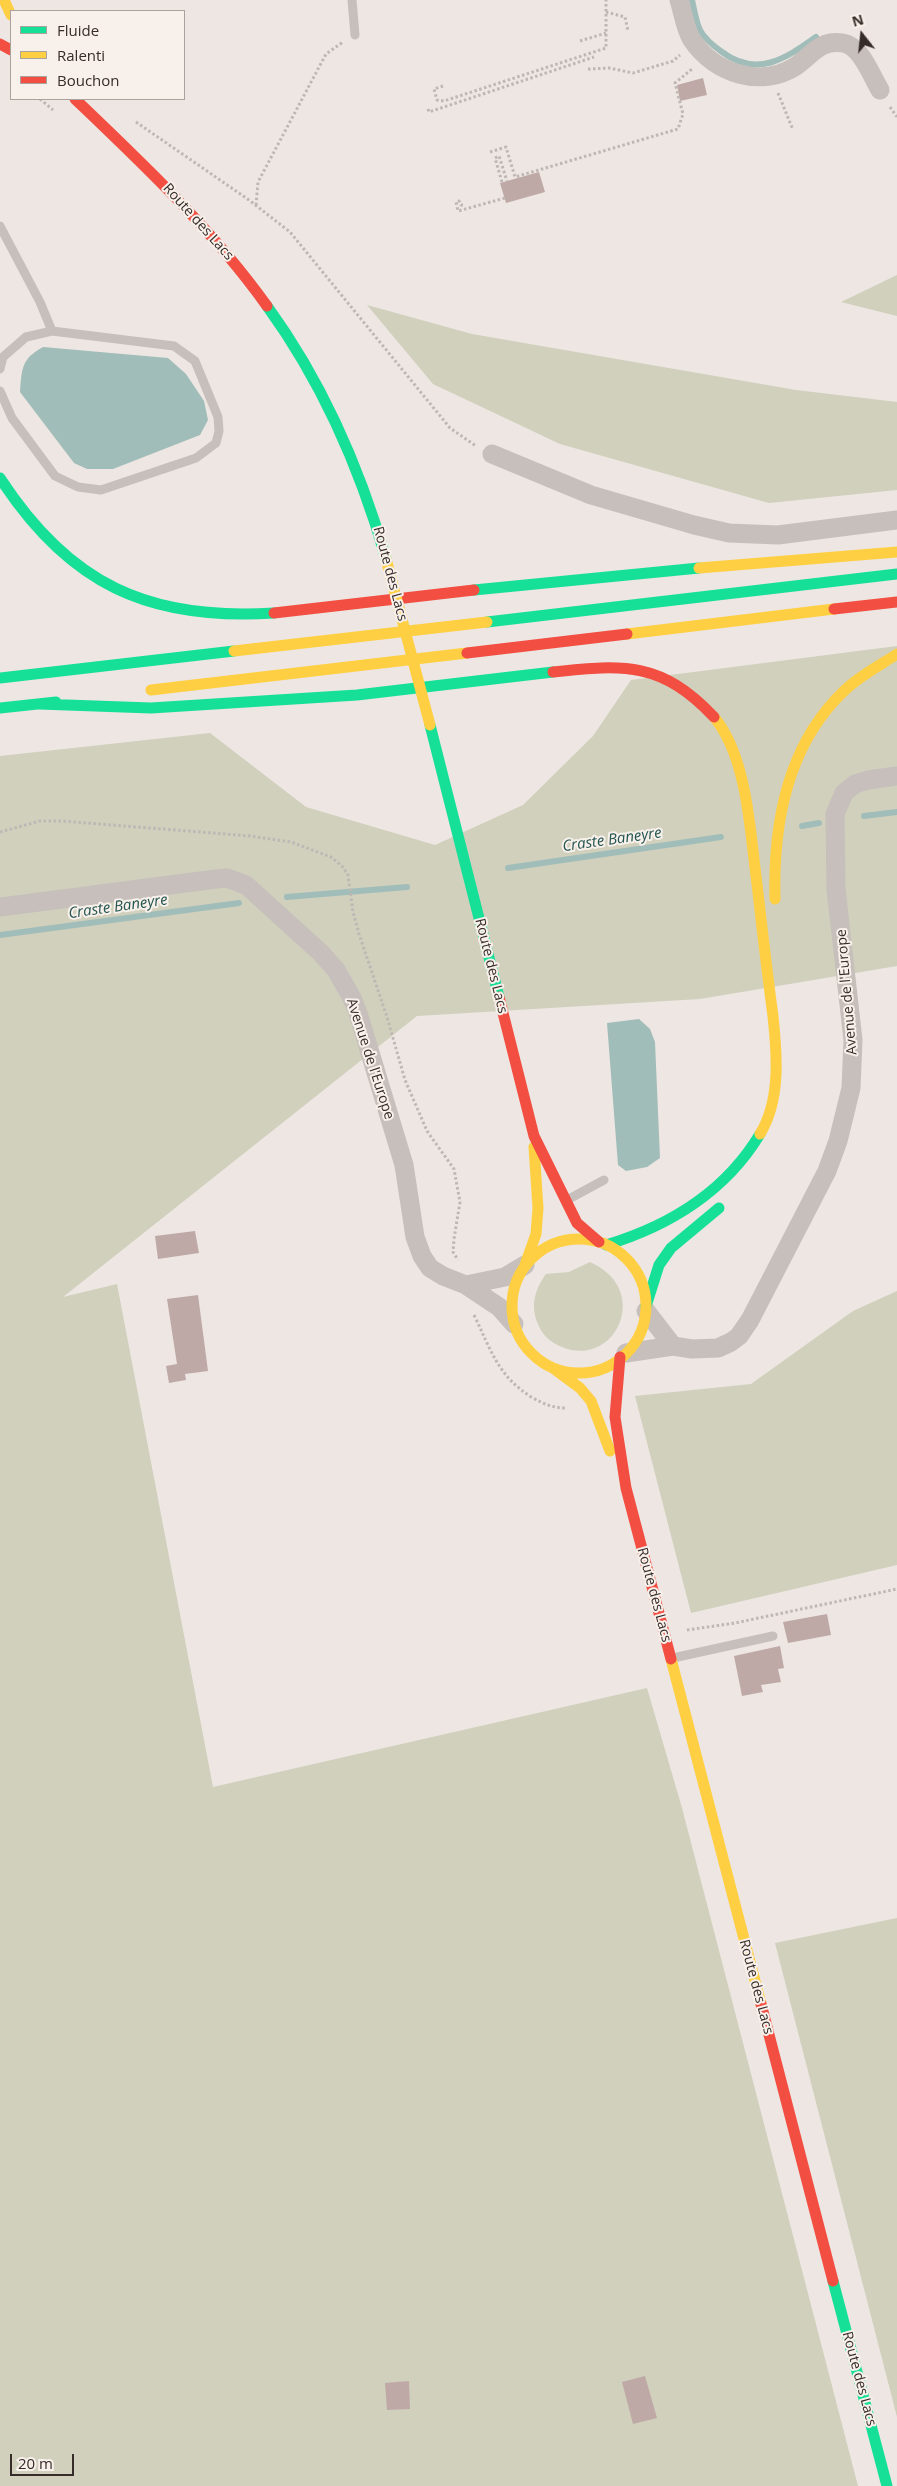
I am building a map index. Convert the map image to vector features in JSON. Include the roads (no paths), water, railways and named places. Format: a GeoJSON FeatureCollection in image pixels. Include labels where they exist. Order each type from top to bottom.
{"type":"FeatureCollection","features":[{"type":"Feature","properties":{"kind":"main road"},"geometry":{"type":"LineString","coordinates":[[4,0],[10,14]]}},
{"type":"Feature","properties":{"kind":"main road","name":"Route des Lacs"},"geometry":{"type":"LineString","coordinates":[[76,100],[162,182],[226,252],[276,317],[311,375],[341,435],[367,498],[386,560],[430,725],[534,1136],[565,1202],[577,1222],[603,1243]]}},
{"type":"Feature","properties":{"kind":"main road"},"geometry":{"type":"LineString","coordinates":[[0,478],[24,514],[57,550],[90,575],[134,597],[173,609],[225,615],[267,615],[350,607],[518,585],[897,552]]}},
{"type":"Feature","properties":{"kind":"main road"},"geometry":{"type":"LineString","coordinates":[[0,678],[897,574]]}},
{"type":"Feature","properties":{"kind":"main road"},"geometry":{"type":"LineString","coordinates":[[138,692],[897,602]]}},
{"type":"Feature","properties":{"kind":"main road"},"geometry":{"type":"LineString","coordinates":[[776,908],[773,869],[778,822],[788,780],[803,746],[839,696],[868,672],[897,654]]}},
{"type":"Feature","properties":{"kind":"main road"},"geometry":{"type":"LineString","coordinates":[[39,704],[151,708],[348,696],[558,671],[614,667],[658,674],[677,684],[698,700],[716,719],[728,739],[738,766],[746,802],[773,1022],[776,1069],[772,1105],[761,1131],[746,1156],[708,1195],[661,1225],[627,1240],[603,1243],[579,1239],[558,1242],[540,1252],[525,1265],[516,1284],[512,1304],[514,1324],[522,1342],[535,1356],[552,1367],[571,1372],[591,1372],[610,1365],[623,1355],[637,1339],[644,1323],[646,1309],[659,1264],[671,1248],[730,1197]]}},
{"type":"Feature","properties":{"kind":"main road"},"geometry":{"type":"LineString","coordinates":[[0,708],[118,694]]}},
{"type":"Feature","properties":{"kind":"main road","name":"Route des Lacs"},"geometry":{"type":"LineString","coordinates":[[525,1265],[536,1234],[538,1208],[534,1136]]}},
{"type":"Feature","properties":{"kind":"main road"},"geometry":{"type":"LineString","coordinates":[[603,1243],[618,1251],[633,1266],[643,1285],[646,1309]]}},
{"type":"Feature","properties":{"kind":"main road","name":"Route des Lacs"},"geometry":{"type":"LineString","coordinates":[[623,1355],[616,1417],[626,1488],[886,2486]]}},
{"type":"Feature","properties":{"kind":"main road","name":"Route des Lacs"},"geometry":{"type":"LineString","coordinates":[[552,1367],[580,1388],[591,1401],[626,1488]]}},
{"type":"Feature","properties":{"kind":"street"},"geometry":{"type":"LineString","coordinates":[[679,0],[691,38],[705,57],[726,71],[750,76],[772,76],[796,66],[811,52],[827,44],[844,43],[856,50],[880,90]]}},
{"type":"Feature","properties":{"kind":"street"},"geometry":{"type":"LineString","coordinates":[[492,454],[591,495],[694,525],[729,533],[778,535],[897,520]]}},
{"type":"Feature","properties":{"kind":"street","name":"Avenue de l'Europe"},"geometry":{"type":"LineString","coordinates":[[623,1355],[673,1346],[706,1350],[731,1342],[739,1336],[827,1171],[836,1149],[851,1088],[853,1062],[848,981],[836,889],[835,814],[838,803],[844,793],[855,784],[897,776]]}},
{"type":"Feature","properties":{"kind":"street","name":"Avenue de l'Europe"},"geometry":{"type":"LineString","coordinates":[[0,907],[227,878],[246,885],[321,953],[336,970],[352,998],[404,1165],[418,1248],[430,1268],[461,1282],[499,1307],[514,1324]]}},
{"type":"Feature","properties":{"kind":"street"},"geometry":{"type":"LineString","coordinates":[[461,1282],[495,1280],[525,1265]]}},
{"type":"Feature","properties":{"kind":"street"},"geometry":{"type":"LineString","coordinates":[[646,1309],[673,1346]]}},
{"type":"Feature","properties":{"kind":"lane"},"geometry":{"type":"LineString","coordinates":[[352,0],[355,35]]}},
{"type":"Feature","properties":{"kind":"lane"},"geometry":{"type":"LineString","coordinates":[[0,226],[40,302],[52,331]]}},
{"type":"Feature","properties":{"kind":"lane"},"geometry":{"type":"LineString","coordinates":[[0,369],[3,357],[26,337],[52,331],[174,346],[195,361],[218,417],[219,431],[216,444],[196,458],[101,490],[78,487],[55,476],[12,418],[0,391]]}},
{"type":"Feature","properties":{"kind":"lane"},"geometry":{"type":"LineString","coordinates":[[565,1202],[604,1180]]}},
{"type":"Feature","properties":{"kind":"lane"},"geometry":{"type":"LineString","coordinates":[[671,1659],[772,1636]]}},
{"type":"Feature","properties":{"kind":"water"},"geometry":{"type":"Polygon","coordinates":[[[43,347],[168,358],[186,374],[204,401],[208,420],[200,435],[113,469],[87,469],[74,463],[20,392],[24,365],[30,356],[43,347]]]}},
{"type":"Feature","properties":{"kind":"water"},"geometry":{"type":"Polygon","coordinates":[[[639,1019],[650,1029],[655,1042],[660,1158],[647,1167],[626,1171],[618,1165],[607,1023],[639,1019]]]}},
{"type":"Feature","properties":{"kind":"waterway"},"geometry":{"type":"LineString","coordinates":[[692,0],[697,23],[704,36],[722,52],[735,60],[747,64],[759,64],[782,58],[816,37]]}},
{"type":"Feature","properties":{"kind":"waterway","name":"Craste Baneyre"},"geometry":{"type":"LineString","coordinates":[[864,816],[897,812]]}},
{"type":"Feature","properties":{"kind":"waterway","name":"Craste Baneyre"},"geometry":{"type":"LineString","coordinates":[[802,826],[819,823]]}},
{"type":"Feature","properties":{"kind":"waterway","name":"Craste Baneyre"},"geometry":{"type":"LineString","coordinates":[[508,868],[721,837]]}},
{"type":"Feature","properties":{"kind":"waterway","name":"Craste Baneyre"},"geometry":{"type":"LineString","coordinates":[[287,897],[407,887]]}},
{"type":"Feature","properties":{"kind":"waterway","name":"Craste Baneyre"},"geometry":{"type":"LineString","coordinates":[[0,935],[239,903]]}}]}
